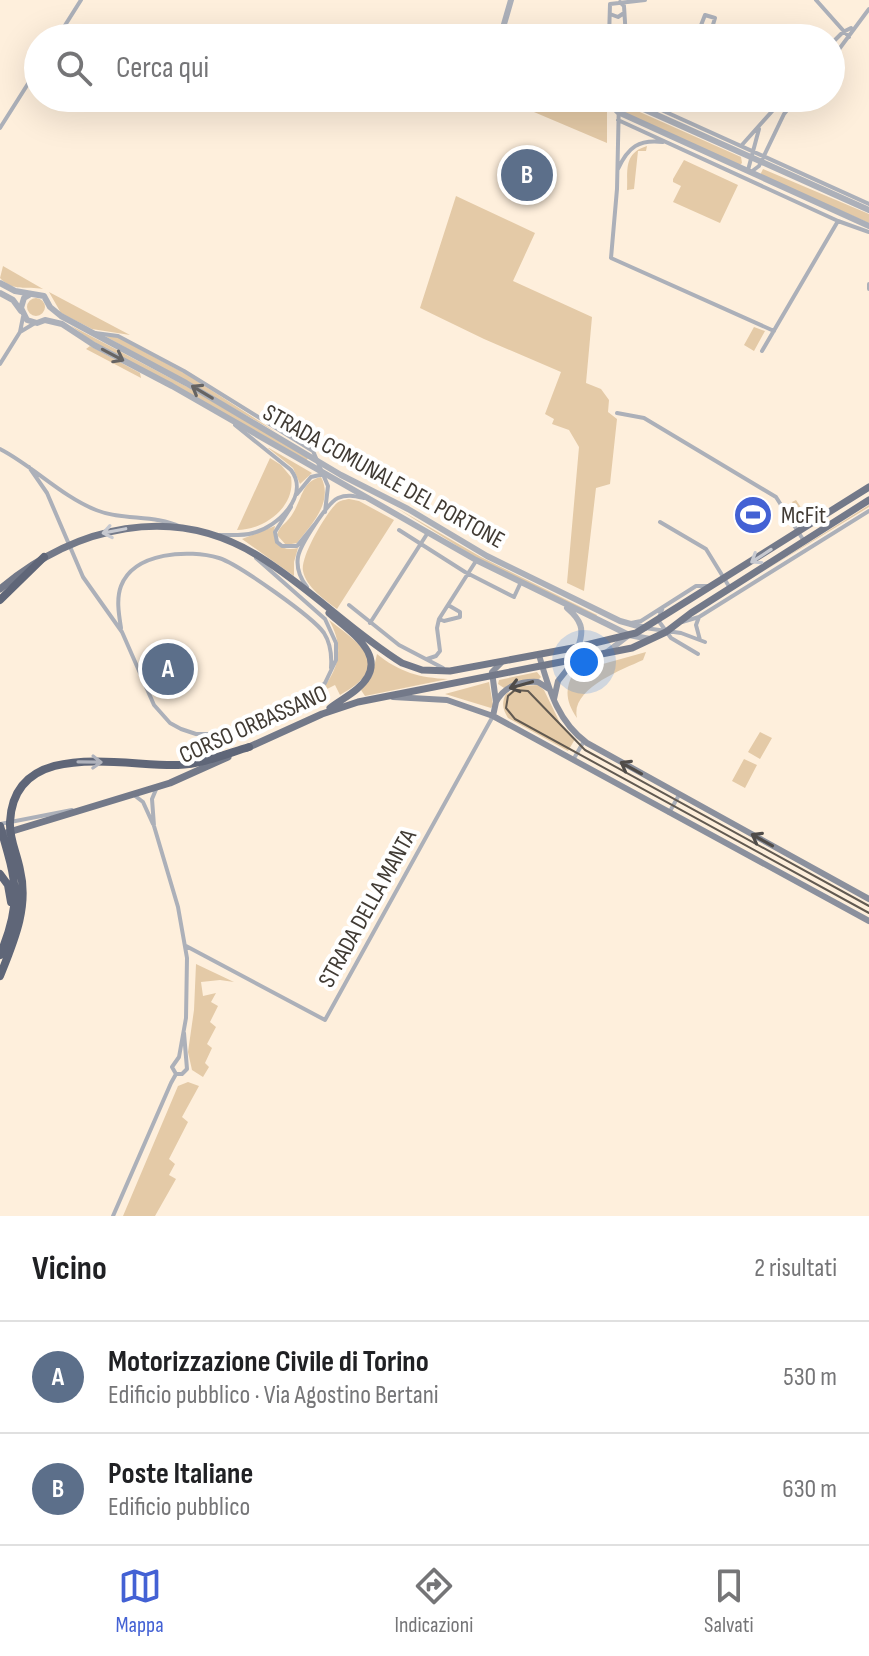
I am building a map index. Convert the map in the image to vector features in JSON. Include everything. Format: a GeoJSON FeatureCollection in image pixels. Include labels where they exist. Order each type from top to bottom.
{"type":"FeatureCollection","features":[{"type":"Feature","properties":{"kind":"highway"},"geometry":{"type":"LineString","coordinates":[[0,600],[44,557]]}},
{"type":"Feature","properties":{"kind":"highway"},"geometry":{"type":"LineString","coordinates":[[0,955],[16,905],[9,845],[11,811],[21,789],[35,774],[64,762],[186,764],[249,747]]}},
{"type":"Feature","properties":{"kind":"highway"},"geometry":{"type":"LineString","coordinates":[[0,825],[22,882],[22,909],[0,976]]}},
{"type":"Feature","properties":{"kind":"highway"},"geometry":{"type":"LineString","coordinates":[[0,874],[8,885],[11,897],[0,943]]}},
{"type":"Feature","properties":{"kind":"main road"},"geometry":{"type":"LineString","coordinates":[[0,589],[44,557],[81,540],[134,528],[185,528],[216,535],[246,549],[402,663],[422,670],[450,671],[578,647],[645,628],[869,487]]}},
{"type":"Feature","properties":{"kind":"main road","name":"CORSO ORBASSANO"},"geometry":{"type":"LineString","coordinates":[[0,835],[157,787],[322,714],[382,697],[632,648],[666,632],[730,588],[750,580],[869,500]]}},
{"type":"Feature","properties":{"kind":"main road"},"geometry":{"type":"LineString","coordinates":[[286,576],[358,638],[371,658],[370,672],[360,687],[322,714]]}},
{"type":"Feature","properties":{"kind":"main road"},"geometry":{"type":"LineString","coordinates":[[539,655],[554,703],[562,718],[584,741],[851,900],[865,905]]}},
{"type":"Feature","properties":{"kind":"main road"},"geometry":{"type":"LineString","coordinates":[[554,703],[558,681],[575,659]]}},
{"type":"Feature","properties":{"kind":"main road"},"geometry":{"type":"LineString","coordinates":[[493,716],[496,702],[493,669],[504,661]]}},
{"type":"Feature","properties":{"kind":"main road"},"geometry":{"type":"LineString","coordinates":[[496,702],[502,692],[518,684],[538,682],[549,689]]}},
{"type":"Feature","properties":{"kind":"main road"},"geometry":{"type":"LineString","coordinates":[[382,697],[447,700],[493,716],[669,813],[865,905]]}},
{"type":"Feature","properties":{"kind":"main road"},"geometry":{"type":"LineString","coordinates":[[865,905],[869,921]]}},
{"type":"Feature","properties":{"kind":"street"},"geometry":{"type":"LineString","coordinates":[[66,24],[81,0]]}},
{"type":"Feature","properties":{"kind":"street"},"geometry":{"type":"LineString","coordinates":[[504,24],[511,0]]}},
{"type":"Feature","properties":{"kind":"street"},"geometry":{"type":"LineString","coordinates":[[610,14],[618,17],[622,7],[632,1],[645,0]]}},
{"type":"Feature","properties":{"kind":"street"},"geometry":{"type":"LineString","coordinates":[[816,0],[836,24]]}},
{"type":"Feature","properties":{"kind":"street"},"geometry":{"type":"LineString","coordinates":[[610,24],[610,4],[622,7]]}},
{"type":"Feature","properties":{"kind":"street"},"geometry":{"type":"LineString","coordinates":[[622,7],[624,24]]}},
{"type":"Feature","properties":{"kind":"street"},"geometry":{"type":"LineString","coordinates":[[845,42],[869,9]]}},
{"type":"Feature","properties":{"kind":"street"},"geometry":{"type":"LineString","coordinates":[[701,24],[705,15],[715,18],[713,24]]}},
{"type":"Feature","properties":{"kind":"street"},"geometry":{"type":"LineString","coordinates":[[845,31],[854,27]]}},
{"type":"Feature","properties":{"kind":"street"},"geometry":{"type":"LineString","coordinates":[[845,34],[849,37]]}},
{"type":"Feature","properties":{"kind":"street"},"geometry":{"type":"LineString","coordinates":[[0,128],[24,90]]}},
{"type":"Feature","properties":{"kind":"street"},"geometry":{"type":"LineString","coordinates":[[616,112],[618,116],[668,142],[810,209],[867,229]]}},
{"type":"Feature","properties":{"kind":"street"},"geometry":{"type":"LineString","coordinates":[[618,112],[611,258],[774,331]]}},
{"type":"Feature","properties":{"kind":"street"},"geometry":{"type":"LineString","coordinates":[[652,112],[869,210]]}},
{"type":"Feature","properties":{"kind":"street"},"geometry":{"type":"LineString","coordinates":[[663,112],[741,146],[750,154]]}},
{"type":"Feature","properties":{"kind":"street"},"geometry":{"type":"LineString","coordinates":[[741,146],[772,112]]}},
{"type":"Feature","properties":{"kind":"street"},"geometry":{"type":"LineString","coordinates":[[748,172],[757,168],[786,112]]}},
{"type":"Feature","properties":{"kind":"street"},"geometry":{"type":"LineString","coordinates":[[618,116],[748,172],[867,229]]}},
{"type":"Feature","properties":{"kind":"street"},"geometry":{"type":"LineString","coordinates":[[748,172],[750,154],[760,126]]}},
{"type":"Feature","properties":{"kind":"street"},"geometry":{"type":"LineString","coordinates":[[617,171],[632,146],[646,142],[668,142]]}},
{"type":"Feature","properties":{"kind":"street"},"geometry":{"type":"LineString","coordinates":[[762,160],[869,204]]}},
{"type":"Feature","properties":{"kind":"street"},"geometry":{"type":"LineString","coordinates":[[797,172],[804,182]]}},
{"type":"Feature","properties":{"kind":"street"},"geometry":{"type":"LineString","coordinates":[[802,197],[810,209]]}},
{"type":"Feature","properties":{"kind":"street"},"geometry":{"type":"LineString","coordinates":[[762,351],[838,221]]}},
{"type":"Feature","properties":{"kind":"street"},"geometry":{"type":"LineString","coordinates":[[0,283],[29,295],[38,293],[44,296],[50,307],[45,320],[20,332]]}},
{"type":"Feature","properties":{"kind":"street"},"geometry":{"type":"LineString","coordinates":[[0,293],[13,300],[22,313],[36,323]]}},
{"type":"Feature","properties":{"kind":"street"},"geometry":{"type":"LineString","coordinates":[[0,364],[20,332],[21,303],[29,295]]}},
{"type":"Feature","properties":{"kind":"street","name":"STRADA COMUNALE DEL PORTONE"},"geometry":{"type":"LineString","coordinates":[[50,307],[487,556],[624,622],[681,633],[702,641],[696,625],[699,617]]}},
{"type":"Feature","properties":{"kind":"street","name":"STRADA COMUNALE DEL PORTONE"},"geometry":{"type":"LineString","coordinates":[[45,320],[62,324],[476,560],[629,635],[651,639]]}},
{"type":"Feature","properties":{"kind":"street","name":"STRADA COMUNALE DEL PORTONE"},"geometry":{"type":"LineString","coordinates":[[93,333],[118,336],[184,371],[313,451],[317,461]]}},
{"type":"Feature","properties":{"kind":"street"},"geometry":{"type":"LineString","coordinates":[[0,349],[7,354]]}},
{"type":"Feature","properties":{"kind":"street"},"geometry":{"type":"LineString","coordinates":[[617,413],[644,418],[776,497],[804,541]]}},
{"type":"Feature","properties":{"kind":"street"},"geometry":{"type":"LineString","coordinates":[[230,421],[291,470],[296,479],[296,496]]}},
{"type":"Feature","properties":{"kind":"street"},"geometry":{"type":"LineString","coordinates":[[0,449],[94,509],[157,518],[185,528]]}},
{"type":"Feature","properties":{"kind":"street"},"geometry":{"type":"LineString","coordinates":[[317,461],[328,493],[325,512]]}},
{"type":"Feature","properties":{"kind":"street"},"geometry":{"type":"LineString","coordinates":[[29,467],[47,493],[83,577],[122,632],[159,713],[170,723],[196,734],[231,730],[311,696],[325,683],[337,651],[330,626],[246,549]]}},
{"type":"Feature","properties":{"kind":"street"},"geometry":{"type":"LineString","coordinates":[[318,522],[297,546],[287,548],[277,542],[275,532],[311,477],[341,475]]}},
{"type":"Feature","properties":{"kind":"street"},"geometry":{"type":"LineString","coordinates":[[313,595],[300,577],[298,557],[325,512],[334,501],[346,496],[380,503]]}},
{"type":"Feature","properties":{"kind":"street"},"geometry":{"type":"LineString","coordinates":[[216,535],[247,534],[263,529],[292,505]]}},
{"type":"Feature","properties":{"kind":"street","name":"CORSO ORBASSANO"},"geometry":{"type":"LineString","coordinates":[[680,623],[699,617],[750,580],[869,511]]}},
{"type":"Feature","properties":{"kind":"street"},"geometry":{"type":"LineString","coordinates":[[660,522],[706,549],[730,588]]}},
{"type":"Feature","properties":{"kind":"street","name":"STRADA COMUNALE DEL PORTONE"},"geometry":{"type":"LineString","coordinates":[[399,530],[468,574],[514,597],[521,582]]}},
{"type":"Feature","properties":{"kind":"street","name":"STRADA COMUNALE DEL PORTONE"},"geometry":{"type":"LineString","coordinates":[[370,623],[429,532]]}},
{"type":"Feature","properties":{"kind":"street"},"geometry":{"type":"LineString","coordinates":[[122,632],[118,596],[124,578],[138,566],[170,556],[217,558],[242,570],[317,625],[330,645],[331,670]]}},
{"type":"Feature","properties":{"kind":"street","name":"STRADA COMUNALE DEL PORTONE"},"geometry":{"type":"LineString","coordinates":[[423,659],[433,658],[440,651],[439,619],[476,560]]}},
{"type":"Feature","properties":{"kind":"street"},"geometry":{"type":"LineString","coordinates":[[606,653],[629,635],[624,622],[641,621],[696,586],[714,585]]}},
{"type":"Feature","properties":{"kind":"street"},"geometry":{"type":"LineString","coordinates":[[561,603],[581,623],[578,647]]}},
{"type":"Feature","properties":{"kind":"street"},"geometry":{"type":"LineString","coordinates":[[349,605],[399,645],[450,671]]}},
{"type":"Feature","properties":{"kind":"street","name":"STRADA COMUNALE DEL PORTONE"},"geometry":{"type":"LineString","coordinates":[[439,619],[444,621],[460,617],[460,612],[448,605]]}},
{"type":"Feature","properties":{"kind":"street"},"geometry":{"type":"LineString","coordinates":[[664,605],[658,620],[666,632]]}},
{"type":"Feature","properties":{"kind":"street","name":"STRADA COMUNALE DEL PORTONE"},"geometry":{"type":"LineString","coordinates":[[666,632],[698,654]]}},
{"type":"Feature","properties":{"kind":"street","name":"STRADA DELLA MANTA"},"geometry":{"type":"LineString","coordinates":[[186,946],[325,1020],[493,716]]}},
{"type":"Feature","properties":{"kind":"street"},"geometry":{"type":"LineString","coordinates":[[573,760],[584,741]]}},
{"type":"Feature","properties":{"kind":"street"},"geometry":{"type":"LineString","coordinates":[[154,826],[152,799],[157,787]]}},
{"type":"Feature","properties":{"kind":"street"},"geometry":{"type":"LineString","coordinates":[[113,1216],[176,1074],[172,1064],[178,1059],[188,982],[186,946],[178,907],[154,826],[143,802],[133,795]]}},
{"type":"Feature","properties":{"kind":"street"},"geometry":{"type":"LineString","coordinates":[[669,813],[679,795]]}},
{"type":"Feature","properties":{"kind":"street"},"geometry":{"type":"LineString","coordinates":[[0,825],[23,818],[97,806]]}},
{"type":"Feature","properties":{"kind":"street"},"geometry":{"type":"LineString","coordinates":[[176,1074],[186,1071],[184,1027]]}},
{"type":"Feature","properties":{"kind":"street"},"geometry":{"type":"LineString","coordinates":[[178,1059],[185,1061]]}},
{"type":"Feature","properties":{"kind":"shaded area"},"geometry":{"type":"Polygon","coordinates":[[[534,112],[607,112],[607,143],[534,112]]]}},
{"type":"Feature","properties":{"kind":"shaded area"},"geometry":{"type":"Polygon","coordinates":[[[640,112],[741,157],[742,163],[740,165],[624,113],[640,112]]]}},
{"type":"Feature","properties":{"kind":"shaded area"},"geometry":{"type":"Polygon","coordinates":[[[647,146],[646,151],[638,151],[634,189],[627,190],[630,158],[639,149],[647,146]]]}},
{"type":"Feature","properties":{"kind":"shaded area"},"geometry":{"type":"Polygon","coordinates":[[[684,160],[738,185],[720,223],[673,202],[681,186],[673,179],[684,160]]]}},
{"type":"Feature","properties":{"kind":"shaded area"},"geometry":{"type":"Polygon","coordinates":[[[763,169],[869,214],[869,223],[760,175],[763,169]]]}},
{"type":"Feature","properties":{"kind":"shaded area"},"geometry":{"type":"Polygon","coordinates":[[[456,196],[535,233],[513,281],[592,317],[586,383],[601,389],[609,400],[608,412],[617,419],[610,484],[596,488],[584,591],[567,583],[579,447],[569,430],[552,424],[554,419],[545,414],[561,372],[420,308],[456,196]]]}},
{"type":"Feature","properties":{"kind":"shaded area"},"geometry":{"type":"Polygon","coordinates":[[[3,266],[43,289],[15,287],[5,282],[0,278],[3,266]]]}},
{"type":"Feature","properties":{"kind":"shaded area"},"geometry":{"type":"Polygon","coordinates":[[[49,292],[130,335],[92,329],[61,313],[49,292]]]}},
{"type":"Feature","properties":{"kind":"shaded area"},"geometry":{"type":"Polygon","coordinates":[[[32,298],[40,298],[45,307],[43,314],[32,316],[27,311],[27,303],[32,298]]]}},
{"type":"Feature","properties":{"kind":"shaded area"},"geometry":{"type":"Polygon","coordinates":[[[70,325],[193,390],[308,458],[306,462],[89,339],[70,325]]]}},
{"type":"Feature","properties":{"kind":"shaded area"},"geometry":{"type":"Polygon","coordinates":[[[754,327],[765,331],[754,351],[744,345],[754,327]]]}},
{"type":"Feature","properties":{"kind":"shaded area"},"geometry":{"type":"Polygon","coordinates":[[[105,336],[117,337],[186,374],[276,432],[105,336]]]}},
{"type":"Feature","properties":{"kind":"shaded area"},"geometry":{"type":"Polygon","coordinates":[[[90,346],[140,373],[141,378],[86,349],[90,346]]]}},
{"type":"Feature","properties":{"kind":"shaded area"},"geometry":{"type":"Polygon","coordinates":[[[268,448],[312,473],[300,484],[293,468],[268,448]]]}},
{"type":"Feature","properties":{"kind":"shaded area"},"geometry":{"type":"Polygon","coordinates":[[[270,458],[291,477],[288,498],[276,515],[267,521],[237,530],[270,458]]]}},
{"type":"Feature","properties":{"kind":"shaded area"},"geometry":{"type":"Polygon","coordinates":[[[321,477],[325,495],[319,513],[297,543],[286,545],[277,535],[278,531],[291,516],[306,486],[321,477]]]}},
{"type":"Feature","properties":{"kind":"shaded area"},"geometry":{"type":"Polygon","coordinates":[[[349,499],[359,501],[394,520],[337,609],[308,582],[303,564],[327,516],[337,503],[349,499]]]}},
{"type":"Feature","properties":{"kind":"shaded area"},"geometry":{"type":"Polygon","coordinates":[[[796,500],[804,512],[813,508],[817,514],[800,524],[793,515],[798,512],[792,502],[796,500]]]}},
{"type":"Feature","properties":{"kind":"shaded area"},"geometry":{"type":"Polygon","coordinates":[[[869,505],[869,507],[756,576],[869,505]]]}},
{"type":"Feature","properties":{"kind":"shaded area"},"geometry":{"type":"Polygon","coordinates":[[[395,507],[481,557],[596,617],[478,559],[395,507]]]}},
{"type":"Feature","properties":{"kind":"shaded area"},"geometry":{"type":"Polygon","coordinates":[[[275,526],[279,545],[287,549],[298,548],[294,576],[242,539],[275,526]]]}},
{"type":"Feature","properties":{"kind":"shaded area"},"geometry":{"type":"Polygon","coordinates":[[[329,620],[361,647],[369,665],[365,675],[340,695],[335,685],[319,693],[331,676],[338,658],[337,640],[329,620]]]}},
{"type":"Feature","properties":{"kind":"shaded area"},"geometry":{"type":"Polygon","coordinates":[[[646,652],[643,660],[611,675],[589,690],[581,698],[577,718],[568,695],[574,672],[646,652]]]}},
{"type":"Feature","properties":{"kind":"shaded area"},"geometry":{"type":"Polygon","coordinates":[[[377,654],[410,673],[448,679],[365,696],[361,690],[372,676],[377,654]]]}},
{"type":"Feature","properties":{"kind":"shaded area"},"geometry":{"type":"Polygon","coordinates":[[[537,672],[541,677],[539,679],[517,681],[504,688],[498,684],[499,680],[537,672]]]}},
{"type":"Feature","properties":{"kind":"shaded area"},"geometry":{"type":"Polygon","coordinates":[[[489,682],[491,708],[445,694],[489,682]]]}},
{"type":"Feature","properties":{"kind":"shaded area"},"geometry":{"type":"Polygon","coordinates":[[[538,685],[544,690],[561,725],[575,739],[568,751],[508,718],[505,712],[503,703],[506,694],[521,686],[538,685]]]}},
{"type":"Feature","properties":{"kind":"shaded area"},"geometry":{"type":"Polygon","coordinates":[[[760,732],[772,738],[760,759],[748,752],[760,732]]]}},
{"type":"Feature","properties":{"kind":"shaded area"},"geometry":{"type":"Polygon","coordinates":[[[744,759],[757,765],[745,788],[732,781],[744,759]]]}},
{"type":"Feature","properties":{"kind":"shaded area"},"geometry":{"type":"Polygon","coordinates":[[[196,964],[234,982],[201,982],[203,996],[216,993],[211,1002],[218,1006],[210,1022],[216,1027],[207,1044],[212,1048],[205,1063],[209,1067],[203,1077],[192,1070],[188,1052],[196,964]]]}},
{"type":"Feature","properties":{"kind":"shaded area"},"geometry":{"type":"Polygon","coordinates":[[[188,1082],[199,1086],[182,1117],[188,1122],[169,1159],[175,1164],[169,1175],[176,1179],[155,1216],[123,1216],[178,1086],[188,1082]]]}},
{"type":"Feature","properties":{"kind":"tram line"},"geometry":{"type":"LineString","coordinates":[[869,906],[585,750],[528,691],[515,690],[508,696],[506,708],[515,719],[869,913]]}},
{"type":"Feature","properties":{"kind":"place","name":"Poste Italiane"},"geometry":{"type":"Point","coordinates":[527,175]}},
{"type":"Feature","properties":{"kind":"place","name":"McFit"},"geometry":{"type":"Point","coordinates":[753,515]}},
{"type":"Feature","properties":{"kind":"place","name":"Motorizzazione Civile di Torino"},"geometry":{"type":"Point","coordinates":[168,669]}}]}
